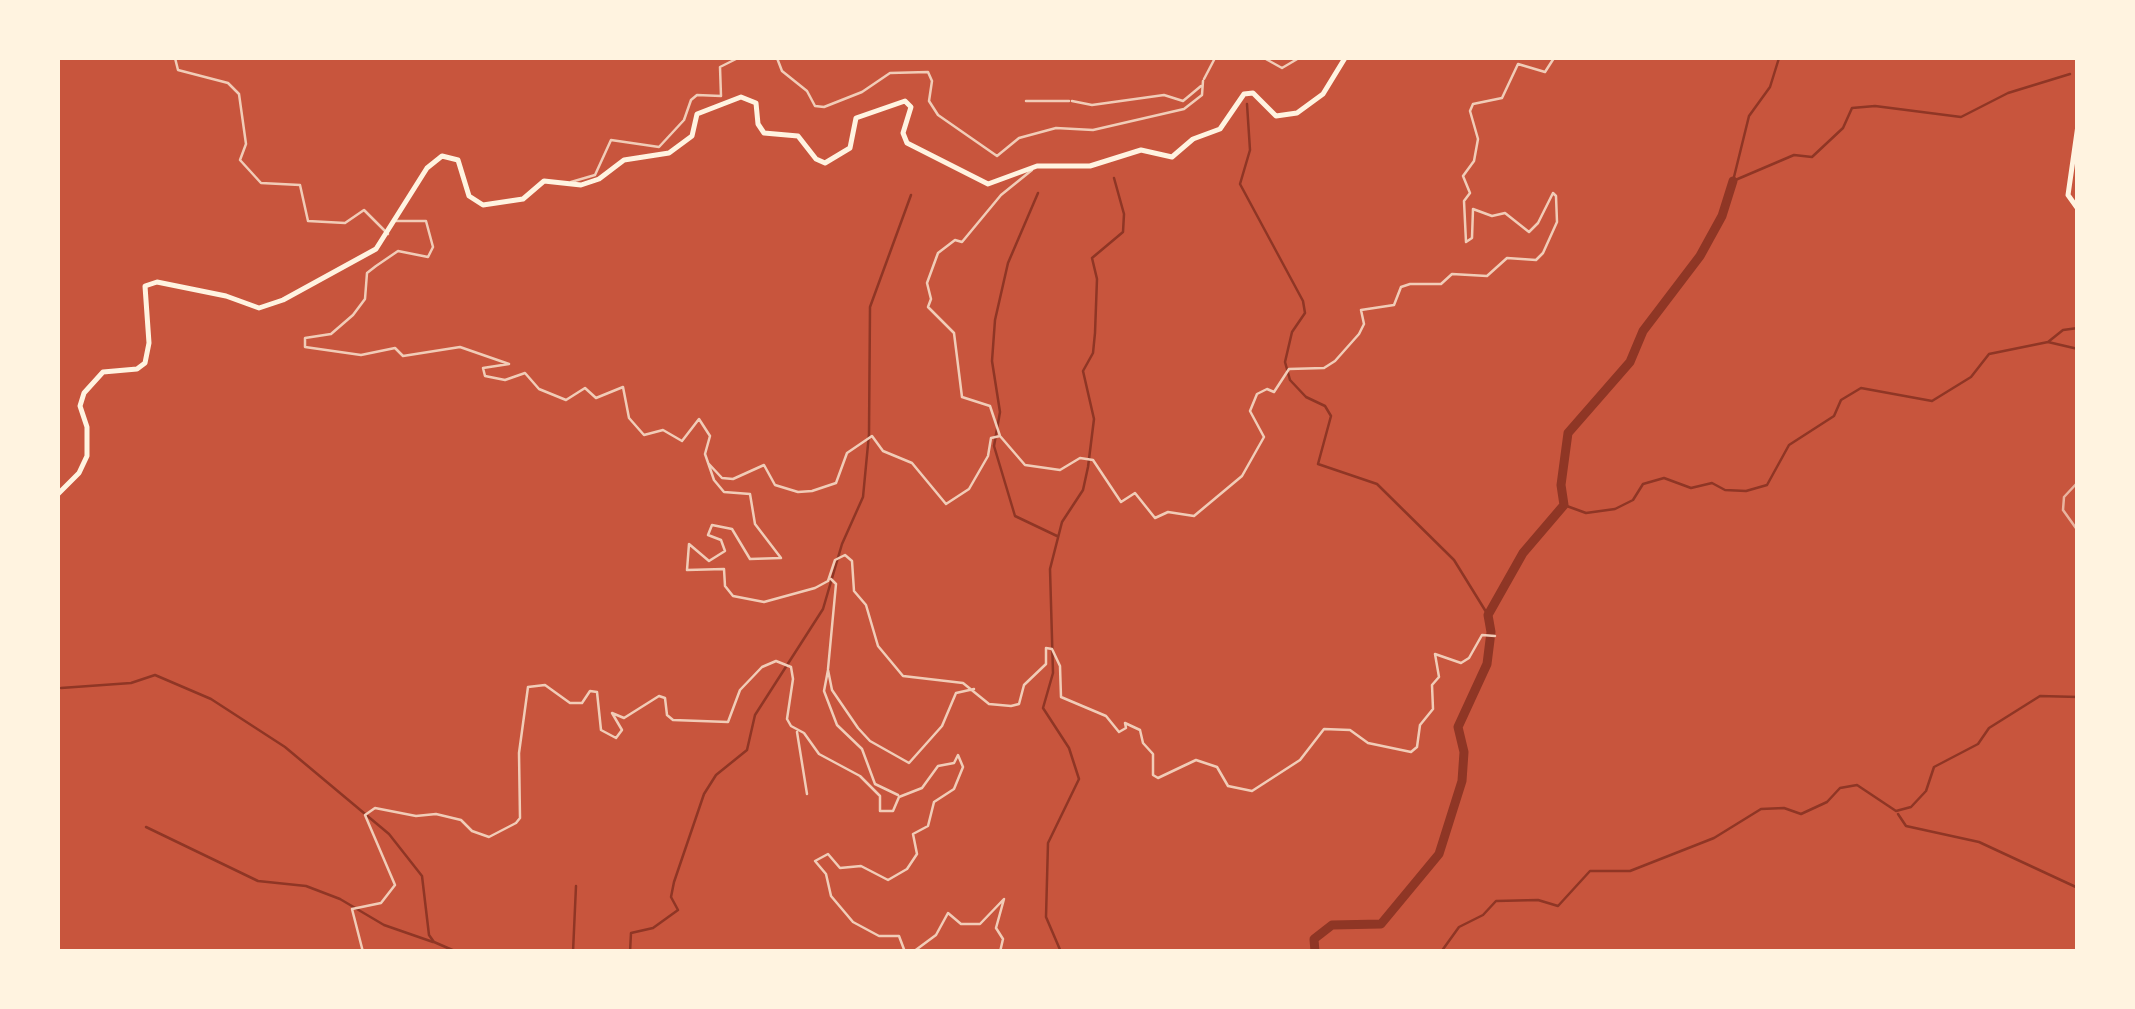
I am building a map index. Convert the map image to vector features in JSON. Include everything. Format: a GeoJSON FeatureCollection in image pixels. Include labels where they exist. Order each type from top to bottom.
{"type":"FeatureCollection","features":[{"type":"Feature","properties":{"kind":"main road"},"geometry":{"type":"LineString","coordinates":[[58,494],[79,474],[86,456],[87,427],[80,406],[84,393],[102,372],[137,370],[145,363],[150,342],[144,292],[150,282],[226,296],[259,308],[340,271],[376,249],[427,168],[447,154],[458,160],[464,185],[478,204],[523,199],[544,180],[560,184],[599,179],[624,160],[675,150],[692,136],[697,114],[740,97],[756,103],[758,124],[764,133],[798,136],[820,162],[830,162],[850,148],[856,118],[904,100],[911,106],[904,133],[907,143],[960,168],[980,184],[1009,180],[1037,166],[1090,166],[1140,150],[1169,158],[1193,139],[1220,129],[1244,94],[1253,93],[1270,112],[1285,117],[1323,94],[1345,58]]}},
{"type":"Feature","properties":{"kind":"main road"},"geometry":{"type":"LineString","coordinates":[[2078,125],[2068,194],[2078,209]]}},
{"type":"Feature","properties":{"kind":"street"},"geometry":{"type":"LineString","coordinates":[[175,58],[178,70],[228,83],[239,94],[246,138],[240,160],[261,183],[300,185],[308,221],[346,223],[364,210],[388,234]]}},
{"type":"Feature","properties":{"kind":"street"},"geometry":{"type":"LineString","coordinates":[[560,184],[595,175],[612,140],[659,147],[684,120],[691,100],[698,95],[721,96],[720,68],[738,58]]}},
{"type":"Feature","properties":{"kind":"street"},"geometry":{"type":"LineString","coordinates":[[777,58],[782,71],[807,90],[815,106],[824,108],[896,71],[928,72],[932,80],[929,101],[938,116],[997,156],[1004,155],[1019,138],[1056,128],[1093,130],[1161,110],[1184,109],[1202,95],[1215,58]]}},
{"type":"Feature","properties":{"kind":"street"},"geometry":{"type":"LineString","coordinates":[[1264,58],[1282,68],[1298,58]]}},
{"type":"Feature","properties":{"kind":"street"},"geometry":{"type":"LineString","coordinates":[[1037,166],[1001,195],[962,242],[955,240],[938,252],[927,282],[931,299],[928,307],[954,333],[962,397],[990,406],[1000,436],[1024,465],[1060,470],[1080,458],[1093,460],[1121,502],[1135,492],[1155,518],[1168,512],[1194,516],[1242,476],[1264,437],[1250,411],[1257,394],[1267,388],[1274,392],[1289,369],[1324,368],[1335,361],[1359,334],[1364,324],[1361,310],[1394,305],[1401,288],[1410,284],[1441,284],[1452,274],[1487,276],[1507,258],[1536,260],[1543,253],[1556,222],[1553,193],[1538,224],[1529,232],[1505,213],[1492,216],[1473,209],[1472,238],[1466,242],[1464,202],[1470,193],[1463,176],[1474,161],[1478,140],[1470,111],[1473,104],[1502,98],[1518,64],[1545,72],[1554,58]]}},
{"type":"Feature","properties":{"kind":"street"},"geometry":{"type":"LineString","coordinates":[[1026,101],[1092,105],[1164,95],[1183,102],[1204,81]]}},
{"type":"Feature","properties":{"kind":"street"},"geometry":{"type":"LineString","coordinates":[[395,221],[426,221],[434,247],[428,257],[398,251],[376,266],[367,274],[364,299],[353,316],[331,334],[304,338],[305,347],[361,355],[396,348],[404,356],[460,347],[509,364],[482,368],[485,376],[506,380],[525,373],[539,390],[566,400],[584,388],[596,398],[623,387],[629,418],[644,434],[663,430],[682,441],[696,420],[702,420],[710,436],[705,446],[707,462],[724,492],[750,494],[755,524],[781,558],[750,558],[732,529],[712,525],[708,535],[721,540],[725,551],[709,561],[689,544],[687,570],[724,568],[725,586],[733,596],[764,602],[805,593],[829,577],[835,560],[845,555],[852,561],[854,592],[866,604],[878,646],[903,676],[944,678],[974,689],[989,704],[1019,704],[1024,685],[1046,664],[1046,648],[1052,649],[1060,666],[1061,697],[1106,716],[1119,732],[1126,728],[1124,723],[1140,730],[1156,761],[1152,775],[1158,778],[1186,762],[1211,762],[1228,786],[1252,791],[1300,760],[1324,730],[1350,730],[1368,743],[1410,752],[1417,747],[1420,724],[1433,709],[1430,694],[1439,677],[1434,654],[1461,663],[1486,635],[1495,636]]}},
{"type":"Feature","properties":{"kind":"street"},"geometry":{"type":"LineString","coordinates":[[707,462],[713,472],[733,479],[764,466],[776,485],[798,492],[812,491],[836,483],[847,453],[872,436],[883,451],[912,463],[946,504],[969,489],[988,456],[991,438],[1000,436]]}},
{"type":"Feature","properties":{"kind":"street"},"geometry":{"type":"LineString","coordinates":[[829,577],[836,584],[824,691],[837,725],[862,749],[875,784],[899,797]]}},
{"type":"Feature","properties":{"kind":"street"},"geometry":{"type":"LineString","coordinates":[[363,952],[352,909],[381,902],[395,885],[365,815],[376,808],[416,816],[436,814],[461,820],[472,832],[489,836],[516,822],[520,818],[519,753],[526,692],[535,684],[570,703],[582,703],[590,690],[598,692],[601,730],[616,738],[622,730],[612,713],[624,718],[659,696],[665,698],[667,715],[673,720],[728,722],[740,690],[752,677],[762,668],[784,662],[794,679],[786,719],[819,754],[860,776],[880,796],[880,811],[893,811],[899,797],[922,788],[938,766],[954,764],[958,755],[963,767],[954,789],[934,802],[928,826],[914,834],[917,854],[907,868],[888,880],[861,866],[840,868],[828,854],[815,861],[826,874],[831,896],[853,922],[879,936],[899,936],[905,952]]}},
{"type":"Feature","properties":{"kind":"street"},"geometry":{"type":"LineString","coordinates":[[828,670],[832,690],[858,728],[870,741],[909,763],[942,726],[956,693],[974,689]]}},
{"type":"Feature","properties":{"kind":"street"},"geometry":{"type":"LineString","coordinates":[[797,731],[807,794]]}},
{"type":"Feature","properties":{"kind":"street"},"geometry":{"type":"LineString","coordinates":[[913,952],[936,934],[948,912],[961,924],[980,924],[1004,899],[996,928],[1002,939],[1000,952]]}},
{"type":"Feature","properties":{"kind":"waterway"},"geometry":{"type":"LineString","coordinates":[[1733,181],[1749,116],[1770,87],[1779,58]]}},
{"type":"Feature","properties":{"kind":"waterway"},"geometry":{"type":"LineString","coordinates":[[1733,181],[1794,155],[1812,157],[1843,128],[1852,108],[1875,106],[1961,117],[2008,93],[2070,74]]}},
{"type":"Feature","properties":{"kind":"waterway"},"geometry":{"type":"LineString","coordinates":[[1247,104],[1250,150],[1240,184],[1303,301],[1305,313],[1292,332],[1285,362],[1290,380],[1306,397],[1325,406],[1331,416],[1318,464],[1377,484],[1454,560],[1488,615]]}},
{"type":"Feature","properties":{"kind":"waterway"},"geometry":{"type":"LineString","coordinates":[[1061,952],[1046,917],[1048,843],[1079,779],[1069,748],[1043,708],[1053,673],[1050,569],[1062,522],[1083,490],[1088,467],[1094,419],[1083,371],[1093,353],[1095,333],[1097,279],[1092,258],[1123,232],[1124,214],[1114,178]]}},
{"type":"Feature","properties":{"kind":"waterway"},"geometry":{"type":"LineString","coordinates":[[1315,952],[1314,939],[1332,925],[1381,924],[1439,854],[1462,781],[1464,752],[1458,727],[1487,664],[1491,632],[1488,615],[1523,553],[1564,505],[1561,485],[1568,433],[1630,362],[1643,331],[1700,256],[1722,216],[1733,181]]}},
{"type":"Feature","properties":{"kind":"waterway"},"geometry":{"type":"LineString","coordinates":[[1038,193],[1008,263],[995,320],[992,361],[1000,412],[994,446],[1015,516],[1057,536]]}},
{"type":"Feature","properties":{"kind":"waterway"},"geometry":{"type":"LineString","coordinates":[[630,952],[631,933],[653,928],[678,910],[671,897],[674,882],[704,794],[716,775],[747,750],[755,715],[823,609],[842,544],[863,497],[869,434],[870,307],[911,195]]}},
{"type":"Feature","properties":{"kind":"waterway"},"geometry":{"type":"LineString","coordinates":[[2048,342],[2063,330],[2078,328]]}},
{"type":"Feature","properties":{"kind":"waterway"},"geometry":{"type":"LineString","coordinates":[[1564,505],[1586,513],[1615,509],[1633,500],[1643,484],[1664,478],[1691,488],[1712,483],[1725,490],[1746,491],[1767,485],[1789,445],[1834,416],[1841,400],[1861,388],[1932,401],[1971,377],[1989,354],[2048,342],[2078,349]]}},
{"type":"Feature","properties":{"kind":"waterway"},"geometry":{"type":"LineString","coordinates":[[61,688],[131,683],[155,675],[211,699],[285,747],[389,834],[422,876],[429,935],[434,942],[457,952]]}},
{"type":"Feature","properties":{"kind":"waterway"},"geometry":{"type":"LineString","coordinates":[[1441,952],[1459,927],[1483,915],[1496,901],[1538,900],[1558,906],[1590,871],[1630,871],[1714,838],[1761,809],[1784,808],[1801,814],[1827,802],[1840,788],[1857,785],[1896,811],[1911,807],[1926,791],[1934,767],[1978,744],[1989,728],[2040,696],[2078,697]]}},
{"type":"Feature","properties":{"kind":"waterway"},"geometry":{"type":"LineString","coordinates":[[1898,814],[1906,826],[1979,842],[2078,888]]}},
{"type":"Feature","properties":{"kind":"waterway"},"geometry":{"type":"LineString","coordinates":[[146,827],[258,881],[306,886],[340,899],[384,925],[433,942]]}},
{"type":"Feature","properties":{"kind":"waterway"},"geometry":{"type":"LineString","coordinates":[[573,952],[576,886]]}},
{"type":"Feature","properties":{"kind":"railway"},"geometry":{"type":"LineString","coordinates":[[2078,172],[2078,202]]}},
{"type":"Feature","properties":{"kind":"railway"},"geometry":{"type":"LineString","coordinates":[[2078,482],[2064,497],[2063,510],[2078,531]]}}]}
